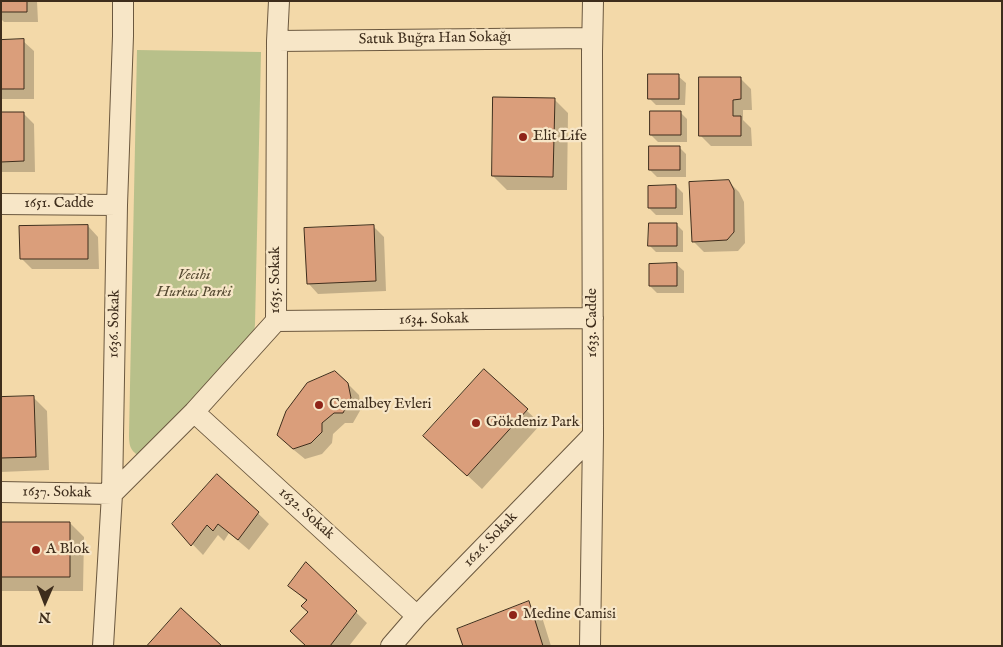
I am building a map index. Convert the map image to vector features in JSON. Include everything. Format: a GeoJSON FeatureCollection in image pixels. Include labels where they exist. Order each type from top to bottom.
{"type":"FeatureCollection","features":[{"type":"Feature","properties":{"kind":"street","name":"1636. Sokak"},"geometry":{"type":"LineString","coordinates":[[103,646],[112,494],[123,1]]}},
{"type":"Feature","properties":{"kind":"street","name":"1635. Sokak"},"geometry":{"type":"LineString","coordinates":[[112,494],[194,412],[276,321],[279,1]]}},
{"type":"Feature","properties":{"kind":"street","name":"1633. Cadde"},"geometry":{"type":"LineString","coordinates":[[590,646],[593,435],[593,1]]}},
{"type":"Feature","properties":{"kind":"street","name":"Satuk Buğra Han Sokağı"},"geometry":{"type":"LineString","coordinates":[[278,41],[592,38]]}},
{"type":"Feature","properties":{"kind":"street","name":"1651. Cadde"},"geometry":{"type":"LineString","coordinates":[[1,204],[117,205]]}},
{"type":"Feature","properties":{"kind":"street","name":"1634. Sokak"},"geometry":{"type":"LineString","coordinates":[[276,321],[593,318]]}},
{"type":"Feature","properties":{"kind":"street","name":"1632. Sokak"},"geometry":{"type":"LineString","coordinates":[[194,412],[417,616]]}},
{"type":"Feature","properties":{"kind":"street","name":"1626. Sokak"},"geometry":{"type":"LineString","coordinates":[[391,646],[417,616],[593,435]]}},
{"type":"Feature","properties":{"kind":"street","name":"1637. Sokak"},"geometry":{"type":"LineString","coordinates":[[1,492],[112,494]]}},
{"type":"Feature","properties":{"kind":"green space","name":"Vecihi Hurkus Parki"},"geometry":{"type":"Polygon","coordinates":[[[137,50],[261,52],[254,334],[141,457],[134,453],[129,442],[137,50]]]}},
{"type":"Feature","properties":{"kind":"building"},"geometry":{"type":"Polygon","coordinates":[[[1,1],[27,1],[27,12],[1,12],[1,1]]]}},
{"type":"Feature","properties":{"kind":"building"},"geometry":{"type":"Polygon","coordinates":[[[24,39],[24,89],[1,89],[1,40],[24,39]]]}},
{"type":"Feature","properties":{"kind":"building"},"geometry":{"type":"Polygon","coordinates":[[[648,74],[679,74],[679,99],[648,99],[648,74]]]}},
{"type":"Feature","properties":{"kind":"building"},"geometry":{"type":"Polygon","coordinates":[[[699,77],[741,77],[741,99],[733,100],[733,116],[741,116],[741,136],[699,136],[699,77]]]}},
{"type":"Feature","properties":{"kind":"building","name":"Elit Life"},"geometry":{"type":"Polygon","coordinates":[[[493,97],[555,98],[553,177],[492,176],[493,97]]]}},
{"type":"Feature","properties":{"kind":"building"},"geometry":{"type":"Polygon","coordinates":[[[650,111],[681,111],[681,135],[650,135],[650,111]]]}},
{"type":"Feature","properties":{"kind":"building"},"geometry":{"type":"Polygon","coordinates":[[[1,112],[24,112],[24,161],[1,162],[1,112]]]}},
{"type":"Feature","properties":{"kind":"building"},"geometry":{"type":"Polygon","coordinates":[[[649,146],[680,146],[680,170],[649,170],[649,146]]]}},
{"type":"Feature","properties":{"kind":"building"},"geometry":{"type":"Polygon","coordinates":[[[729,180],[734,190],[734,232],[727,240],[692,242],[689,182],[729,180]]]}},
{"type":"Feature","properties":{"kind":"building"},"geometry":{"type":"Polygon","coordinates":[[[676,185],[676,208],[648,208],[648,186],[676,185]]]}},
{"type":"Feature","properties":{"kind":"building"},"geometry":{"type":"Polygon","coordinates":[[[649,223],[677,223],[677,246],[648,246],[649,223]]]}},
{"type":"Feature","properties":{"kind":"building"},"geometry":{"type":"Polygon","coordinates":[[[88,225],[88,259],[20,259],[19,226],[88,225]]]}},
{"type":"Feature","properties":{"kind":"building"},"geometry":{"type":"Polygon","coordinates":[[[374,225],[376,281],[307,284],[304,228],[374,225]]]}},
{"type":"Feature","properties":{"kind":"building"},"geometry":{"type":"Polygon","coordinates":[[[677,263],[677,286],[649,286],[649,264],[677,263]]]}},
{"type":"Feature","properties":{"kind":"building","name":"Gökdeniz Park"},"geometry":{"type":"Polygon","coordinates":[[[484,369],[528,409],[467,476],[423,436],[484,369]]]}},
{"type":"Feature","properties":{"kind":"building","name":"Cemalbey Evleri"},"geometry":{"type":"Polygon","coordinates":[[[335,371],[348,383],[351,398],[343,413],[334,413],[322,423],[322,432],[311,443],[293,449],[277,435],[286,411],[307,383],[335,371]]]}},
{"type":"Feature","properties":{"kind":"building"},"geometry":{"type":"Polygon","coordinates":[[[34,396],[36,457],[1,458],[1,397],[34,396]]]}},
{"type":"Feature","properties":{"kind":"building"},"geometry":{"type":"Polygon","coordinates":[[[217,474],[259,512],[238,540],[218,524],[213,531],[207,525],[191,546],[172,524],[217,474]]]}},
{"type":"Feature","properties":{"kind":"building","name":"A Blok"},"geometry":{"type":"Polygon","coordinates":[[[1,522],[70,522],[70,577],[1,577],[1,522]]]}},
{"type":"Feature","properties":{"kind":"building"},"geometry":{"type":"Polygon","coordinates":[[[306,562],[357,611],[330,646],[306,646],[290,631],[308,612],[301,606],[307,600],[288,586],[306,562]]]}},
{"type":"Feature","properties":{"kind":"building","name":"Medine Camisi"},"geometry":{"type":"Polygon","coordinates":[[[529,601],[543,646],[463,646],[457,629],[529,601]]]}},
{"type":"Feature","properties":{"kind":"building"},"geometry":{"type":"Polygon","coordinates":[[[181,608],[222,646],[147,646],[181,608]]]}},
{"type":"Feature","properties":{"kind":"place","name":"Elit Life"},"geometry":{"type":"Point","coordinates":[523,137]}},
{"type":"Feature","properties":{"kind":"place","name":"Cemalbey Evleri"},"geometry":{"type":"Point","coordinates":[319,405]}},
{"type":"Feature","properties":{"kind":"place","name":"Gökdeniz Park"},"geometry":{"type":"Point","coordinates":[476,423]}},
{"type":"Feature","properties":{"kind":"place","name":"A Blok"},"geometry":{"type":"Point","coordinates":[36,550]}},
{"type":"Feature","properties":{"kind":"place","name":"Medine Camisi"},"geometry":{"type":"Point","coordinates":[513,615]}}]}
